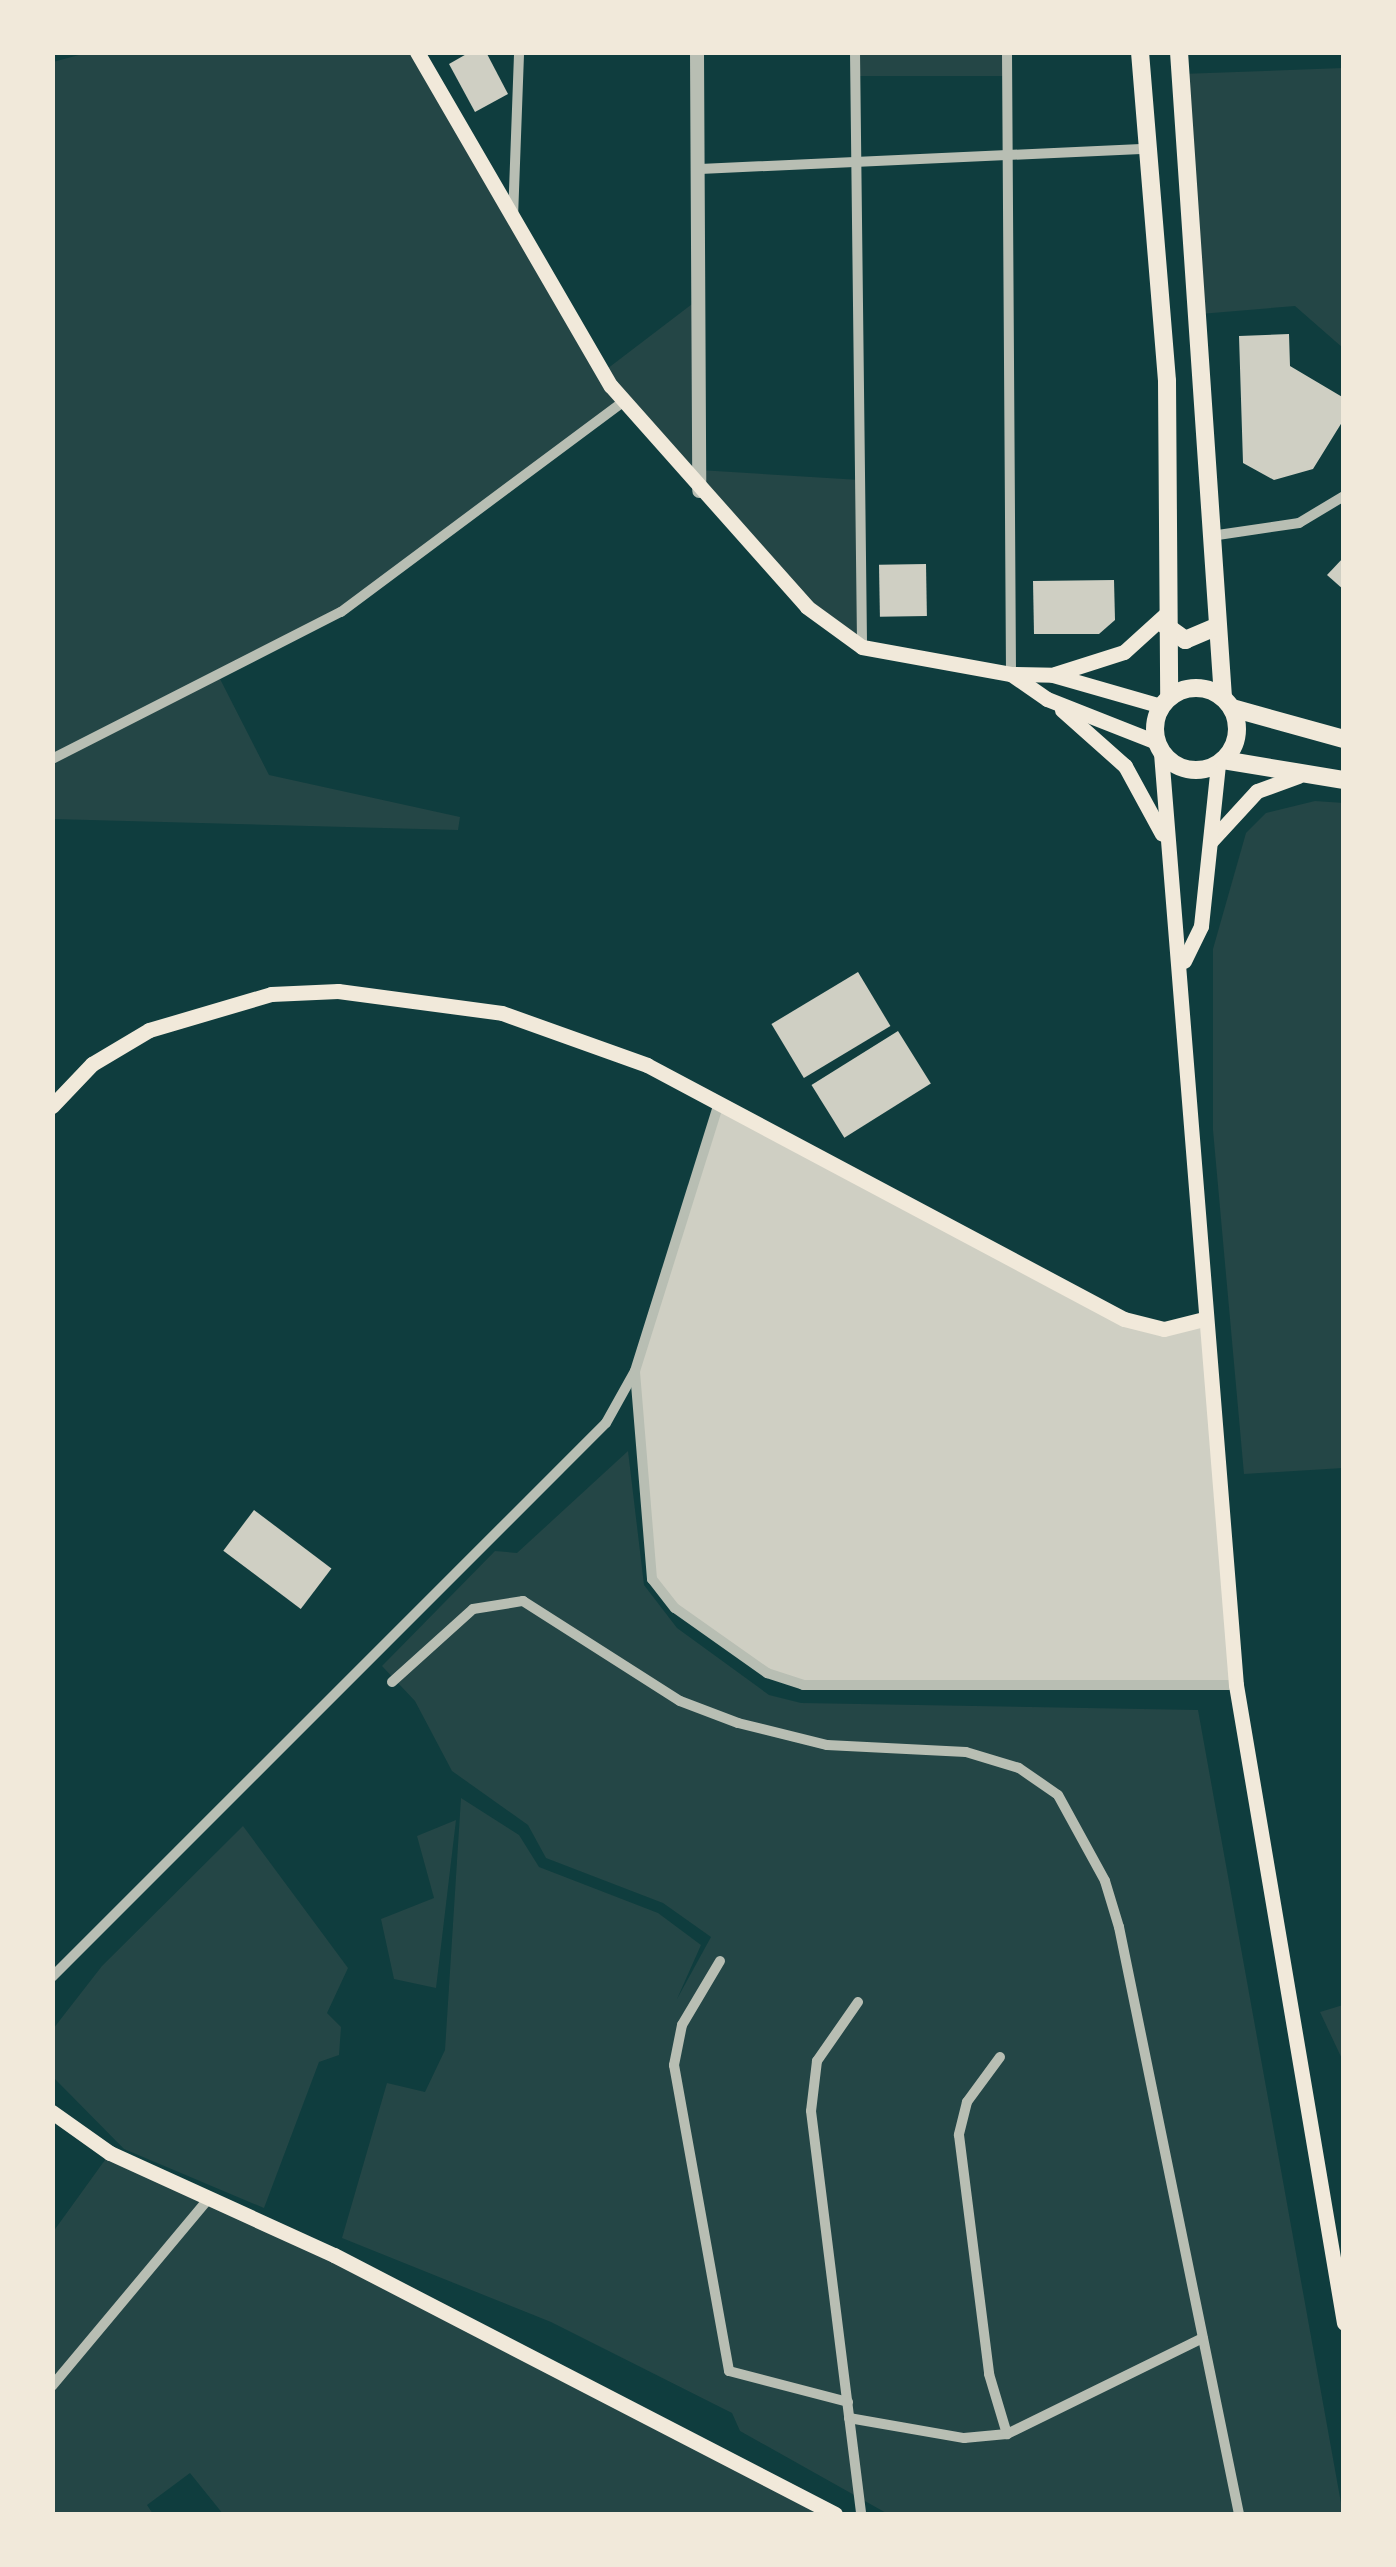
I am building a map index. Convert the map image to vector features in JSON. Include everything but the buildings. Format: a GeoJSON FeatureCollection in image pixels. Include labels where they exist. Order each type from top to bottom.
{"type":"FeatureCollection","features":[{"type":"Feature","properties":{"kind":"main road"},"geometry":{"type":"LineString","coordinates":[[417,52],[512,224],[623,402],[698,492],[807,607],[862,647],[1012,674],[1054,675],[1165,702],[1196,688],[1227,703],[1344,739]]}},
{"type":"Feature","properties":{"kind":"main road"},"geometry":{"type":"LineString","coordinates":[[1140,52],[1167,380],[1165,702],[1158,748],[1170,924],[1184,960],[1200,1320],[1236,1686],[1344,2324]]}},
{"type":"Feature","properties":{"kind":"main road"},"geometry":{"type":"LineString","coordinates":[[1179,52],[1216,627],[1227,703],[1237,733],[1221,762],[1201,926],[1184,960]]}},
{"type":"Feature","properties":{"kind":"main road"},"geometry":{"type":"LineString","coordinates":[[1166,619],[1185,640],[1216,627]]}},
{"type":"Feature","properties":{"kind":"main road"},"geometry":{"type":"LineString","coordinates":[[1054,675],[1124,652],[1166,619]]}},
{"type":"Feature","properties":{"kind":"main road"},"geometry":{"type":"LineString","coordinates":[[1012,674],[1126,766],[1167,844]]}},
{"type":"Feature","properties":{"kind":"main road"},"geometry":{"type":"LineString","coordinates":[[1047,699],[1158,748],[1194,771],[1221,762],[1344,780]]}},
{"type":"Feature","properties":{"kind":"main road"},"geometry":{"type":"LineString","coordinates":[[1208,844],[1257,791],[1298,776]]}},
{"type":"Feature","properties":{"kind":"main road"},"geometry":{"type":"LineString","coordinates":[[52,1106],[92,1064],[149,1030],[270,994],[338,991],[502,1014],[576,1034],[1124,1318],[1164,1329],[1200,1320]]}},
{"type":"Feature","properties":{"kind":"main road"},"geometry":{"type":"LineString","coordinates":[[52,2112],[110,2153],[210,2198],[835,2514]]}},
{"type":"Feature","properties":{"kind":"street"},"geometry":{"type":"LineString","coordinates":[[512,224],[519,52]]}},
{"type":"Feature","properties":{"kind":"street"},"geometry":{"type":"LineString","coordinates":[[698,52],[698,492]]}},
{"type":"Feature","properties":{"kind":"street"},"geometry":{"type":"LineString","coordinates":[[854,52],[862,647]]}},
{"type":"Feature","properties":{"kind":"street"},"geometry":{"type":"LineString","coordinates":[[1007,52],[1012,674]]}},
{"type":"Feature","properties":{"kind":"street"},"geometry":{"type":"LineString","coordinates":[[700,169],[1147,149]]}},
{"type":"Feature","properties":{"kind":"street"},"geometry":{"type":"LineString","coordinates":[[52,759],[341,612],[623,402]]}},
{"type":"Feature","properties":{"kind":"street"},"geometry":{"type":"LineString","coordinates":[[1210,536],[1299,523],[1344,496]]}},
{"type":"Feature","properties":{"kind":"street"},"geometry":{"type":"LineString","coordinates":[[52,1978],[606,1423],[635,1371],[717,1109]]}},
{"type":"Feature","properties":{"kind":"street"},"geometry":{"type":"LineString","coordinates":[[635,1371],[652,1579],[676,1608],[767,1673],[803,1685],[1236,1686]]}},
{"type":"Feature","properties":{"kind":"street"},"geometry":{"type":"LineString","coordinates":[[392,1682],[473,1609],[523,1601],[680,1701],[738,1724],[826,1746],[966,1752],[1020,1768],[1058,1795],[1105,1881],[1118,1928],[1240,2514]]}},
{"type":"Feature","properties":{"kind":"street"},"geometry":{"type":"LineString","coordinates":[[720,1961],[682,2025],[674,2065],[730,2372],[848,2402]]}},
{"type":"Feature","properties":{"kind":"street"},"geometry":{"type":"LineString","coordinates":[[858,2002],[811,2078],[861,2514]]}},
{"type":"Feature","properties":{"kind":"street"},"geometry":{"type":"LineString","coordinates":[[1000,2057],[967,2102],[960,2135],[988,2374],[1006,2434]]}},
{"type":"Feature","properties":{"kind":"street"},"geometry":{"type":"LineString","coordinates":[[52,2386],[210,2198]]}},
{"type":"Feature","properties":{"kind":"street"},"geometry":{"type":"LineString","coordinates":[[849,2418],[964,2438],[1006,2434],[1203,2338]]}},
{"type":"Feature","properties":{"kind":"shaded area"},"geometry":{"type":"Polygon","coordinates":[[[90,52],[417,53],[603,372],[700,298],[699,470],[860,480],[862,647],[807,607],[623,402],[341,612],[219,677],[269,775],[460,817],[458,830],[53,819],[53,62],[90,52]]]}},
{"type":"Feature","properties":{"kind":"shaded area"},"geometry":{"type":"Polygon","coordinates":[[[855,53],[1007,53],[1007,76],[855,76],[855,53]]]}},
{"type":"Feature","properties":{"kind":"shaded area"},"geometry":{"type":"Polygon","coordinates":[[[1343,68],[1343,348],[1295,306],[1200,314],[1181,74],[1343,68]]]}},
{"type":"Feature","properties":{"kind":"shaded area"},"geometry":{"type":"Polygon","coordinates":[[[1315,801],[1344,803],[1343,1468],[1244,1474],[1213,1130],[1213,949],[1246,833],[1266,813],[1315,801]]]}},
{"type":"Feature","properties":{"kind":"shaded area"},"geometry":{"type":"Polygon","coordinates":[[[628,1451],[644,1585],[677,1628],[769,1695],[801,1703],[1198,1710],[1343,2514],[888,2514],[740,2431],[732,2413],[551,2322],[342,2238],[387,2083],[425,2092],[445,2050],[461,1798],[519,1835],[539,1867],[658,1913],[701,1945],[677,1999],[711,1937],[663,1903],[546,1858],[528,1825],[452,1771],[415,1701],[382,1666],[495,1551],[517,1553],[628,1451]]]}},
{"type":"Feature","properties":{"kind":"shaded area"},"geometry":{"type":"Polygon","coordinates":[[[456,1820],[436,1988],[394,1979],[381,1919],[434,1898],[417,1836],[456,1820]]]}},
{"type":"Feature","properties":{"kind":"shaded area"},"geometry":{"type":"Polygon","coordinates":[[[243,1826],[348,1968],[327,2013],[341,2027],[339,2055],[319,2062],[264,2208],[124,2149],[53,2077],[53,2029],[102,1966],[243,1826]]]}},
{"type":"Feature","properties":{"kind":"shaded area"},"geometry":{"type":"Polygon","coordinates":[[[1344,2005],[1343,2061],[1320,2012],[1344,2005]]]}},
{"type":"Feature","properties":{"kind":"shaded area"},"geometry":{"type":"Polygon","coordinates":[[[110,2153],[259,2219],[835,2514],[223,2514],[190,2473],[147,2505],[153,2514],[53,2514],[53,2232],[110,2153]]]}}]}
